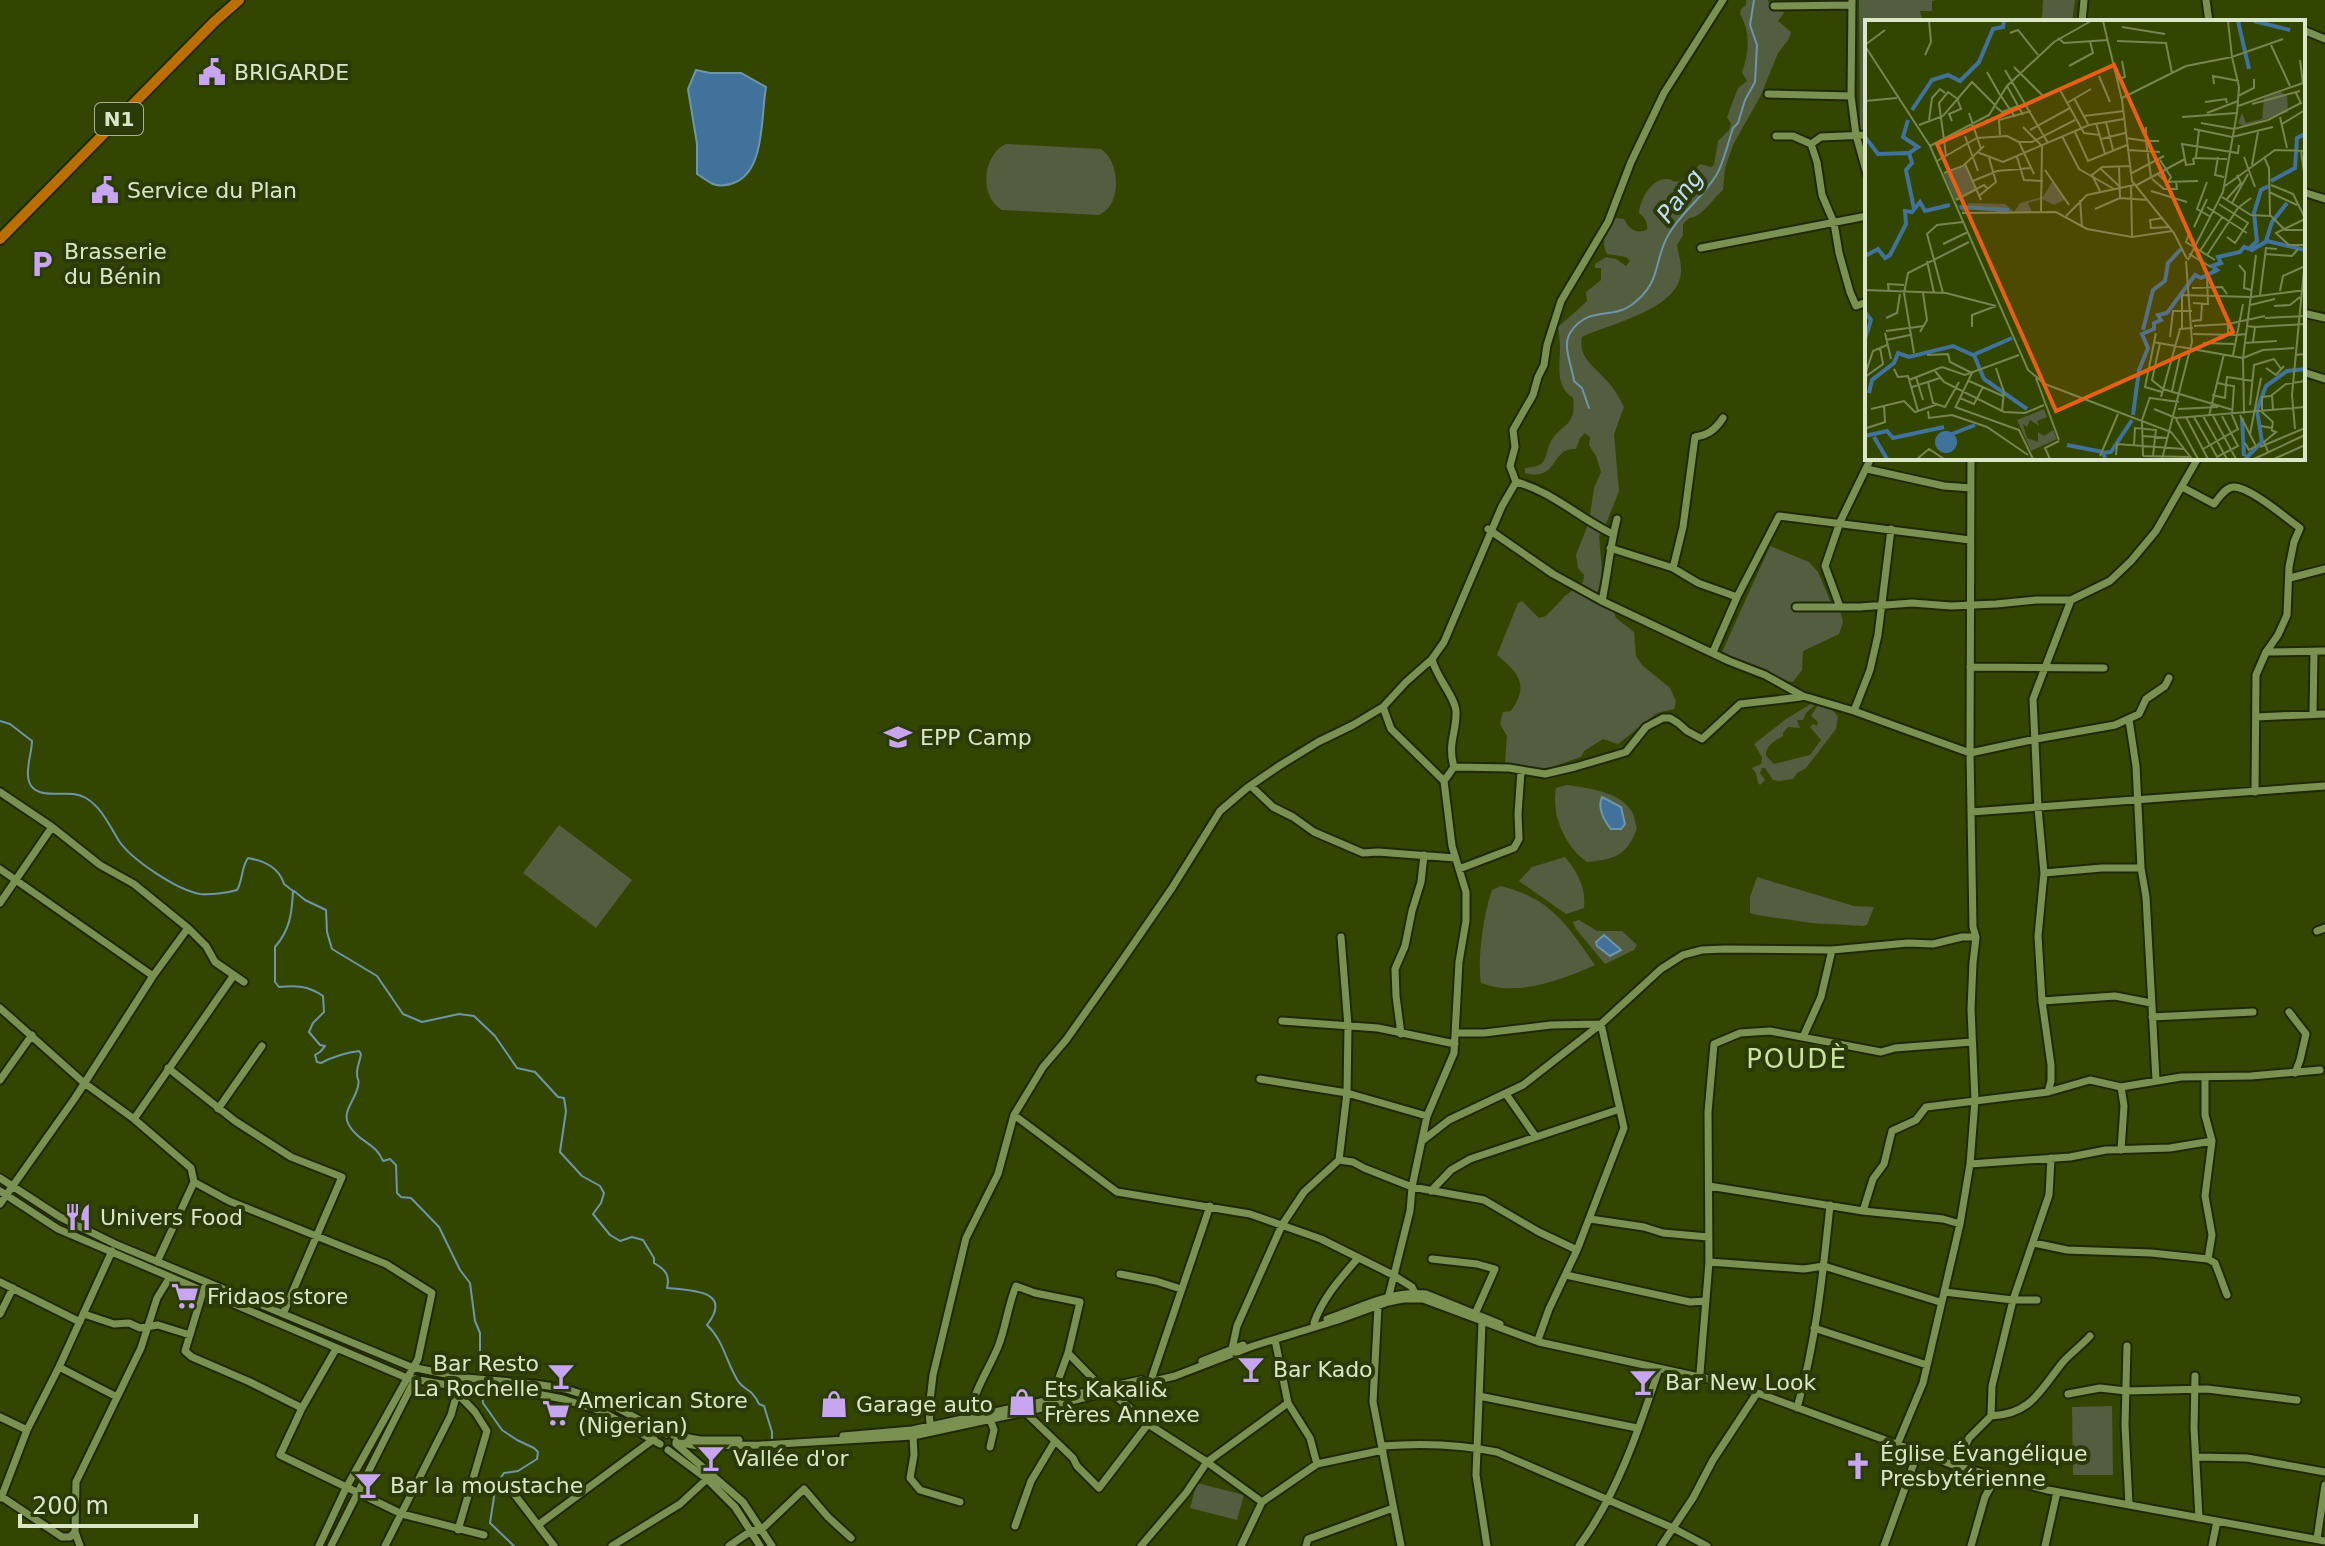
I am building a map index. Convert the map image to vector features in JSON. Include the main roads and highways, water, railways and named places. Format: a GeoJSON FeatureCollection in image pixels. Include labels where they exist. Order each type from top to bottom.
{"type":"FeatureCollection","features":[{"type":"Feature","properties":{"kind":"highway","name":"N1"},"geometry":{"type":"LineString","coordinates":[[0,239],[239,0]]}},
{"type":"Feature","properties":{"kind":"water"},"geometry":{"type":"Polygon","coordinates":[[[696,70],[741,73],[766,87],[760,139],[753,164],[747,174],[732,184],[716,185],[697,174],[697,144],[688,89],[696,70]]]}},
{"type":"Feature","properties":{"kind":"water"},"geometry":{"type":"Polygon","coordinates":[[[1602,797],[1621,807],[1625,824],[1621,829],[1611,829],[1606,822],[1601,809],[1602,797]]]}},
{"type":"Feature","properties":{"kind":"water"},"geometry":{"type":"Polygon","coordinates":[[[1604,935],[1621,950],[1610,956],[1597,946],[1596,942],[1604,935]]]}},
{"type":"Feature","properties":{"kind":"waterway","name":"Pang"},"geometry":{"type":"LineString","coordinates":[[1589,408],[1582,388],[1574,381],[1567,350],[1570,333],[1584,319],[1623,310],[1641,297],[1653,279],[1670,232],[1717,174],[1733,128],[1755,82],[1757,45],[1750,25],[1754,0]]}},
{"type":"Feature","properties":{"kind":"waterway"},"geometry":{"type":"LineString","coordinates":[[0,721],[10,724],[32,741],[28,778],[33,788],[45,793],[80,795],[92,802],[125,849],[168,880],[200,894],[237,890],[248,858],[270,866],[293,891],[289,921],[275,947],[275,982],[279,987],[302,987],[323,996],[324,1012],[309,1032],[320,1045],[325,1046],[315,1055],[317,1062],[359,1051],[361,1054],[357,1071],[359,1082],[348,1109],[347,1121],[383,1161],[390,1159],[396,1165],[397,1193],[401,1197],[411,1198],[439,1227],[460,1270],[470,1283],[475,1321],[480,1333],[480,1376]]}},
{"type":"Feature","properties":{"kind":"waterway"},"geometry":{"type":"LineString","coordinates":[[294,891],[326,910],[332,949],[377,976],[403,1014],[422,1022],[459,1014],[474,1016],[495,1036],[517,1068],[535,1072],[558,1097],[564,1098],[566,1111],[560,1152],[582,1176],[600,1186],[604,1193],[593,1214],[610,1235],[620,1241],[632,1237],[643,1240],[654,1263],[666,1273],[667,1288],[697,1291],[712,1298],[714,1313],[707,1325],[717,1338],[738,1381],[764,1406],[772,1442]]}},
{"type":"Feature","properties":{"kind":"waterway"},"geometry":{"type":"LineString","coordinates":[[481,1383],[483,1403],[502,1430],[538,1452],[537,1459],[518,1471],[504,1473],[496,1484],[490,1523],[514,1546]]}},
{"type":"Feature","properties":{"kind":"place","name":"BRIGARDE"},"geometry":{"type":"Point","coordinates":[212,72]}},
{"type":"Feature","properties":{"kind":"place","name":"Service du Plan"},"geometry":{"type":"Point","coordinates":[105,190]}},
{"type":"Feature","properties":{"kind":"place","name":"Brasserie du Bénin"},"geometry":{"type":"Point","coordinates":[42,264]}},
{"type":"Feature","properties":{"kind":"place","name":"EPP Camp"},"geometry":{"type":"Point","coordinates":[898,737]}},
{"type":"Feature","properties":{"kind":"place","name":"Univers Food"},"geometry":{"type":"Point","coordinates":[78,1217]}},
{"type":"Feature","properties":{"kind":"place","name":"Fridaos store"},"geometry":{"type":"Point","coordinates":[185,1296]}},
{"type":"Feature","properties":{"kind":"place","name":"Bar Kado"},"geometry":{"type":"Point","coordinates":[1251,1369]}},
{"type":"Feature","properties":{"kind":"place","name":"Bar Resto La Rochelle"},"geometry":{"type":"Point","coordinates":[561,1376]}},
{"type":"Feature","properties":{"kind":"place","name":"Bar New Look"},"geometry":{"type":"Point","coordinates":[1643,1382]}},
{"type":"Feature","properties":{"kind":"place","name":"Ets Kakali& Frères Annexe"},"geometry":{"type":"Point","coordinates":[1022,1402]}},
{"type":"Feature","properties":{"kind":"place","name":"Garage auto"},"geometry":{"type":"Point","coordinates":[834,1404]}},
{"type":"Feature","properties":{"kind":"place","name":"American Store (Nigerian)"},"geometry":{"type":"Point","coordinates":[556,1413]}},
{"type":"Feature","properties":{"kind":"place","name":"Vallée d'or"},"geometry":{"type":"Point","coordinates":[711,1458]}},
{"type":"Feature","properties":{"kind":"place","name":"Église Évangélique Presbytérienne"},"geometry":{"type":"Point","coordinates":[1858,1466]}},
{"type":"Feature","properties":{"kind":"place","name":"Bar la moustache"},"geometry":{"type":"Point","coordinates":[368,1485]}},
{"type":"Feature","properties":{"kind":"district","name":"POUDÈ"},"geometry":{"type":"Point","coordinates":[1797,1059]}}]}
